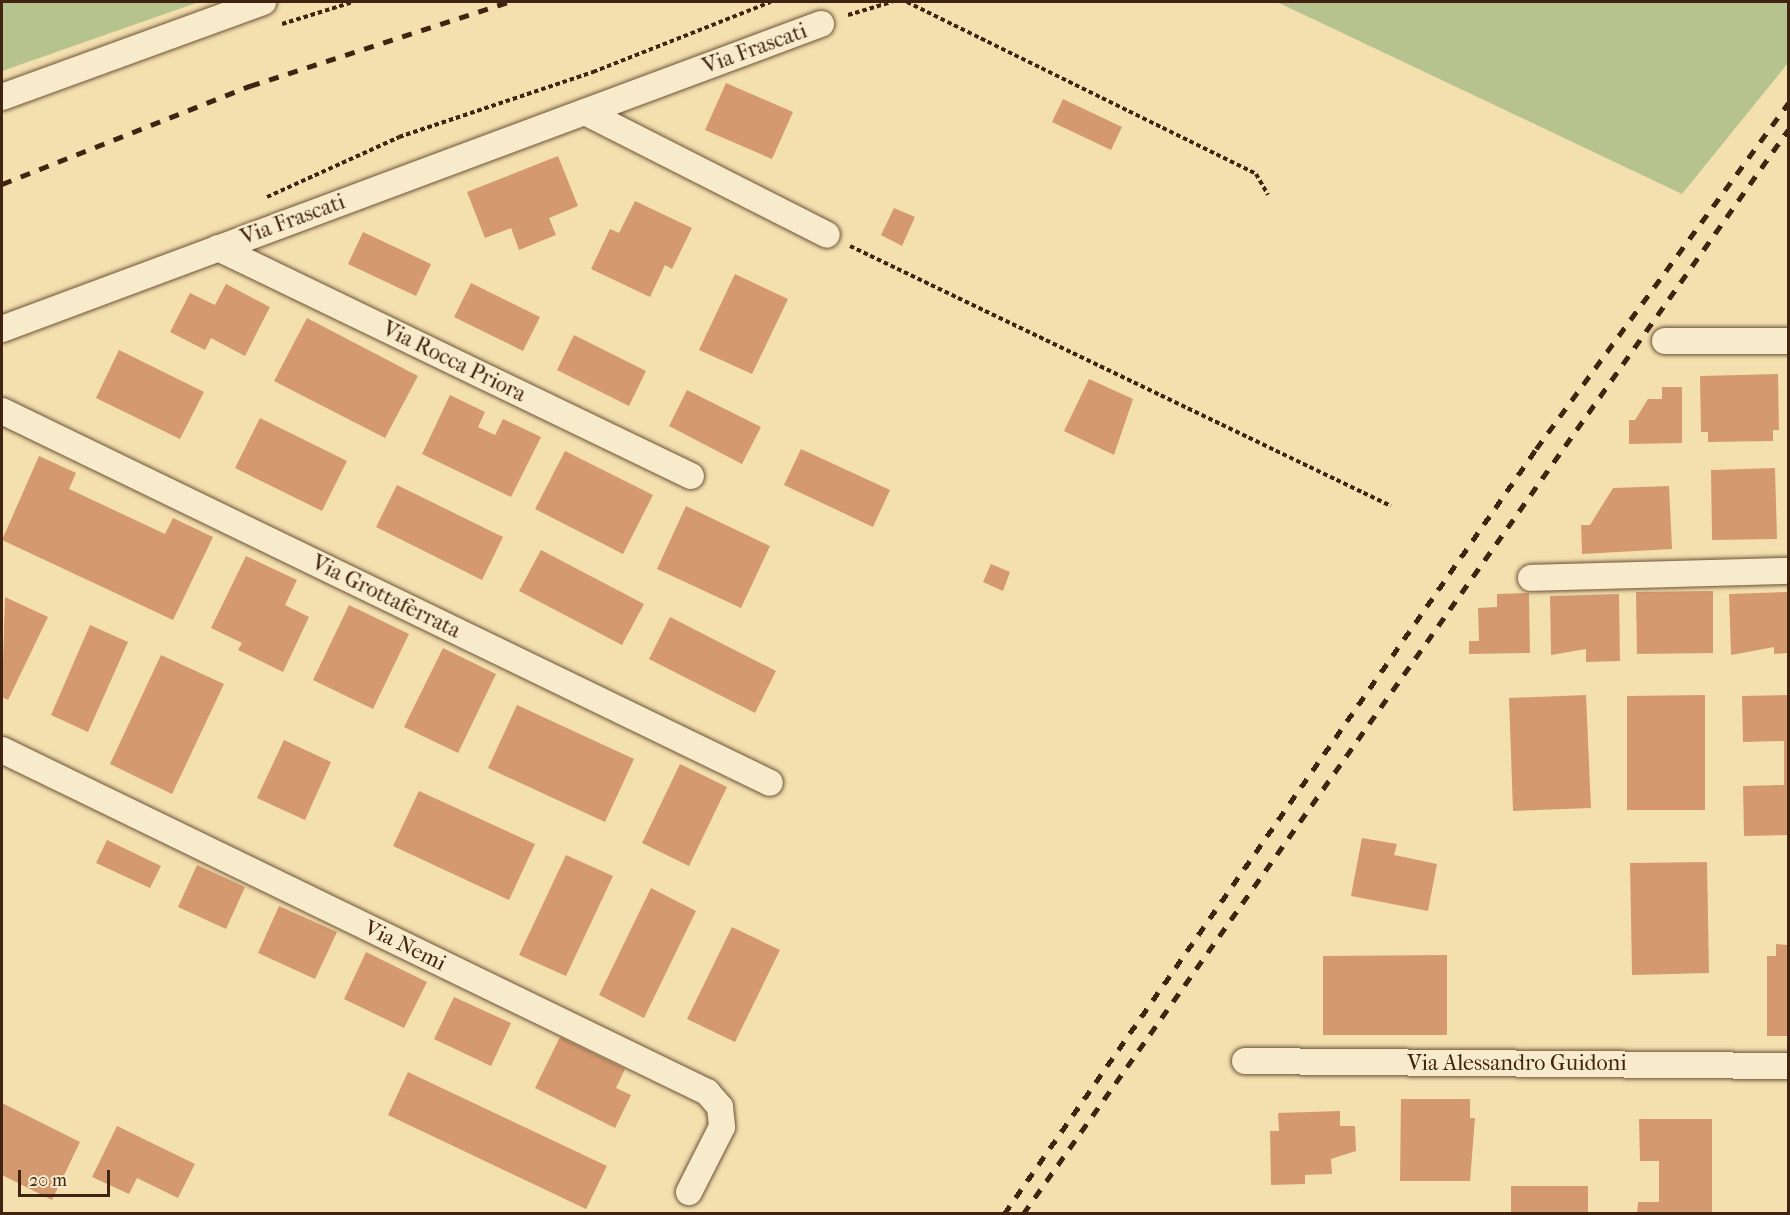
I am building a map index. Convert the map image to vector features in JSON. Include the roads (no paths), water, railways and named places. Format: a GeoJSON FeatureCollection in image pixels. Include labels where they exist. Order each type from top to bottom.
{"type":"FeatureCollection","features":[{"type":"Feature","properties":{"kind":"street"},"geometry":{"type":"LineString","coordinates":[[2,97],[263,2]]}},
{"type":"Feature","properties":{"kind":"street","name":"Via Frascati"},"geometry":{"type":"LineString","coordinates":[[2,329],[821,24]]}},
{"type":"Feature","properties":{"kind":"street"},"geometry":{"type":"LineString","coordinates":[[585,112],[828,235]]}},
{"type":"Feature","properties":{"kind":"street","name":"Via Rocca Priora"},"geometry":{"type":"LineString","coordinates":[[218,248],[691,476]]}},
{"type":"Feature","properties":{"kind":"street"},"geometry":{"type":"LineString","coordinates":[[1665,341],[1788,341]]}},
{"type":"Feature","properties":{"kind":"street","name":"Via Grottaferrata"},"geometry":{"type":"LineString","coordinates":[[2,411],[770,783]]}},
{"type":"Feature","properties":{"kind":"street"},"geometry":{"type":"LineString","coordinates":[[1531,578],[1788,571]]}},
{"type":"Feature","properties":{"kind":"street","name":"Via Nemi"},"geometry":{"type":"LineString","coordinates":[[2,750],[707,1092],[720,1107],[722,1127],[689,1192]]}},
{"type":"Feature","properties":{"kind":"street","name":"Via Alessandro Guidoni"},"geometry":{"type":"LineString","coordinates":[[1245,1061],[1788,1066]]}},
{"type":"Feature","properties":{"kind":"railway"},"geometry":{"type":"LineString","coordinates":[[2,184],[250,86],[508,2]]}},
{"type":"Feature","properties":{"kind":"railway"},"geometry":{"type":"LineString","coordinates":[[1004,1214],[1536,449],[1788,103]]}},
{"type":"Feature","properties":{"kind":"railway"},"geometry":{"type":"LineString","coordinates":[[1023,1214],[1788,130]]}}]}
